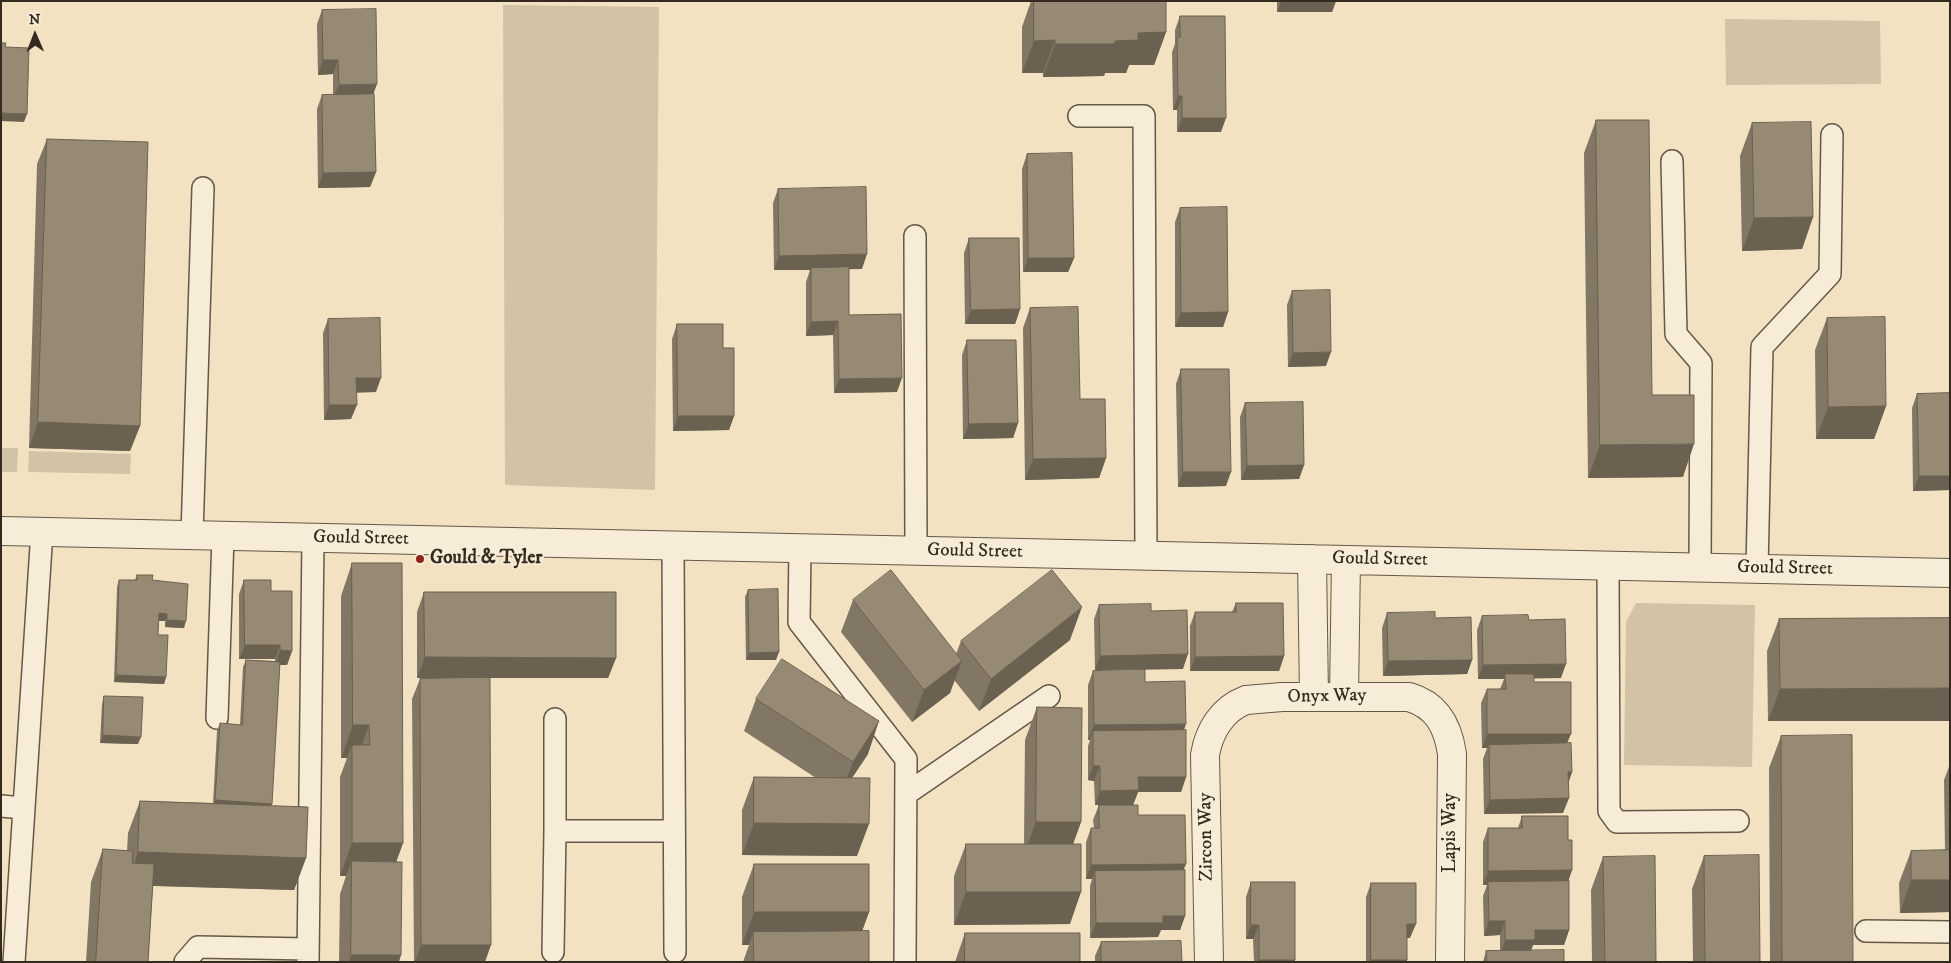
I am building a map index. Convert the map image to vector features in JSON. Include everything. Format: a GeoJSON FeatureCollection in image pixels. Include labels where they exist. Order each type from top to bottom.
{"type":"FeatureCollection","features":[{"type":"Feature","properties":{"kind":"street","name":"Gould Street"},"geometry":{"type":"LineString","coordinates":[[1,530],[672,546],[1950,572]]}},
{"type":"Feature","properties":{"kind":"street"},"geometry":{"type":"LineString","coordinates":[[1312,559],[1314,697]]}},
{"type":"Feature","properties":{"kind":"street"},"geometry":{"type":"LineString","coordinates":[[1344,696],[1346,560]]}},
{"type":"Feature","properties":{"kind":"street","name":"Onyx Way"},"geometry":{"type":"LineString","coordinates":[[1222,716],[1232,707],[1246,700],[1344,696],[1409,697],[1434,709]]}},
{"type":"Feature","properties":{"kind":"street","name":"Lapis Way"},"geometry":{"type":"LineString","coordinates":[[1434,709],[1447,731],[1452,754],[1450,962]]}},
{"type":"Feature","properties":{"kind":"street","name":"Zircon Way"},"geometry":{"type":"LineString","coordinates":[[1209,962],[1206,755],[1211,733],[1222,716]]}},
{"type":"Feature","properties":{"kind":"lane"},"geometry":{"type":"LineString","coordinates":[[1079,116],[1144,116],[1146,555]]}},
{"type":"Feature","properties":{"kind":"lane"},"geometry":{"type":"LineString","coordinates":[[1757,569],[1762,347],[1830,274],[1832,135]]}},
{"type":"Feature","properties":{"kind":"lane"},"geometry":{"type":"LineString","coordinates":[[1672,162],[1676,334],[1701,363],[1700,567]]}},
{"type":"Feature","properties":{"kind":"lane"},"geometry":{"type":"LineString","coordinates":[[192,535],[203,188]]}},
{"type":"Feature","properties":{"kind":"lane"},"geometry":{"type":"LineString","coordinates":[[915,236],[916,551]]}},
{"type":"Feature","properties":{"kind":"lane"},"geometry":{"type":"LineString","coordinates":[[14,962],[42,531]]}},
{"type":"Feature","properties":{"kind":"lane"},"geometry":{"type":"LineString","coordinates":[[217,718],[223,536]]}},
{"type":"Feature","properties":{"kind":"lane"},"geometry":{"type":"LineString","coordinates":[[186,962],[198,947],[308,956],[313,538]]}},
{"type":"Feature","properties":{"kind":"lane"},"geometry":{"type":"LineString","coordinates":[[672,546],[675,952]]}},
{"type":"Feature","properties":{"kind":"lane"},"geometry":{"type":"LineString","coordinates":[[800,548],[799,622],[906,759],[906,962]]}},
{"type":"Feature","properties":{"kind":"lane"},"geometry":{"type":"LineString","coordinates":[[1608,565],[1609,811],[1617,822],[1738,821]]}},
{"type":"Feature","properties":{"kind":"lane"},"geometry":{"type":"LineString","coordinates":[[906,794],[1049,696]]}},
{"type":"Feature","properties":{"kind":"lane"},"geometry":{"type":"LineString","coordinates":[[553,952],[555,719]]}},
{"type":"Feature","properties":{"kind":"lane"},"geometry":{"type":"LineString","coordinates":[[1,806],[23,808]]}},
{"type":"Feature","properties":{"kind":"lane"},"geometry":{"type":"LineString","coordinates":[[555,831],[674,831]]}},
{"type":"Feature","properties":{"kind":"lane"},"geometry":{"type":"LineString","coordinates":[[1866,932],[1950,932]]}},
{"type":"Feature","properties":{"kind":"shaded area"},"geometry":{"type":"Polygon","coordinates":[[[503,5],[659,7],[655,490],[505,485],[503,5]]]}},
{"type":"Feature","properties":{"kind":"shaded area"},"geometry":{"type":"Polygon","coordinates":[[[1725,19],[1880,21],[1881,84],[1726,85],[1725,19]]]}},
{"type":"Feature","properties":{"kind":"shaded area"},"geometry":{"type":"Polygon","coordinates":[[[1,448],[18,448],[17,472],[1,472],[1,448]]]}},
{"type":"Feature","properties":{"kind":"shaded area"},"geometry":{"type":"Polygon","coordinates":[[[29,451],[131,454],[130,474],[28,472],[29,451]]]}},
{"type":"Feature","properties":{"kind":"shaded area"},"geometry":{"type":"Polygon","coordinates":[[[1636,603],[1755,605],[1752,767],[1624,765],[1626,622],[1636,603]]]}},
{"type":"Feature","properties":{"kind":"building"},"geometry":{"type":"Polygon","coordinates":[[[1034,1],[1166,1],[1166,32],[1138,33],[1138,40],[1115,41],[1115,44],[1055,44],[1055,40],[1034,41],[1034,1]]]}},
{"type":"Feature","properties":{"kind":"building"},"geometry":{"type":"Polygon","coordinates":[[[376,9],[377,84],[339,85],[338,60],[323,60],[322,10],[376,9]]]}},
{"type":"Feature","properties":{"kind":"building"},"geometry":{"type":"Polygon","coordinates":[[[1180,16],[1225,16],[1226,118],[1182,118],[1182,96],[1178,96],[1177,37],[1180,37],[1180,16]]]}},
{"type":"Feature","properties":{"kind":"building"},"geometry":{"type":"Polygon","coordinates":[[[1,43],[6,43],[5,47],[29,48],[27,114],[1,113],[1,43]]]}},
{"type":"Feature","properties":{"kind":"building"},"geometry":{"type":"Polygon","coordinates":[[[374,94],[376,172],[323,173],[322,95],[374,94]]]}},
{"type":"Feature","properties":{"kind":"building"},"geometry":{"type":"Polygon","coordinates":[[[1596,120],[1649,120],[1652,395],[1694,395],[1694,444],[1600,445],[1596,120]]]}},
{"type":"Feature","properties":{"kind":"building"},"geometry":{"type":"Polygon","coordinates":[[[1811,122],[1813,217],[1754,218],[1752,123],[1811,122]]]}},
{"type":"Feature","properties":{"kind":"building"},"geometry":{"type":"Polygon","coordinates":[[[47,139],[148,142],[140,426],[38,422],[47,139]]]}},
{"type":"Feature","properties":{"kind":"building"},"geometry":{"type":"Polygon","coordinates":[[[1072,153],[1074,258],[1028,258],[1027,154],[1072,153]]]}},
{"type":"Feature","properties":{"kind":"building"},"geometry":{"type":"Polygon","coordinates":[[[866,187],[867,254],[779,256],[778,189],[866,187]]]}},
{"type":"Feature","properties":{"kind":"building"},"geometry":{"type":"Polygon","coordinates":[[[1227,207],[1228,312],[1181,313],[1180,208],[1227,207]]]}},
{"type":"Feature","properties":{"kind":"building"},"geometry":{"type":"Polygon","coordinates":[[[969,238],[1019,238],[1020,309],[971,310],[969,238]]]}},
{"type":"Feature","properties":{"kind":"building"},"geometry":{"type":"Polygon","coordinates":[[[849,267],[849,315],[901,314],[902,378],[839,379],[838,321],[811,322],[811,268],[849,267]]]}},
{"type":"Feature","properties":{"kind":"building"},"geometry":{"type":"Polygon","coordinates":[[[1330,290],[1331,352],[1293,353],[1292,291],[1330,290]]]}},
{"type":"Feature","properties":{"kind":"building"},"geometry":{"type":"Polygon","coordinates":[[[1078,307],[1080,399],[1105,399],[1106,458],[1033,459],[1030,308],[1078,307]]]}},
{"type":"Feature","properties":{"kind":"building"},"geometry":{"type":"Polygon","coordinates":[[[1885,317],[1886,406],[1828,407],[1827,318],[1885,317]]]}},
{"type":"Feature","properties":{"kind":"building"},"geometry":{"type":"Polygon","coordinates":[[[380,318],[381,378],[356,378],[357,405],[329,405],[328,319],[380,318]]]}},
{"type":"Feature","properties":{"kind":"building"},"geometry":{"type":"Polygon","coordinates":[[[677,324],[723,324],[723,348],[734,348],[734,416],[678,416],[677,324]]]}},
{"type":"Feature","properties":{"kind":"building"},"geometry":{"type":"Polygon","coordinates":[[[967,340],[1016,340],[1018,423],[969,424],[967,340]]]}},
{"type":"Feature","properties":{"kind":"building"},"geometry":{"type":"Polygon","coordinates":[[[1181,369],[1229,369],[1231,472],[1183,472],[1181,369]]]}},
{"type":"Feature","properties":{"kind":"building"},"geometry":{"type":"Polygon","coordinates":[[[1950,393],[1950,476],[1919,476],[1917,394],[1950,393]]]}},
{"type":"Feature","properties":{"kind":"building"},"geometry":{"type":"Polygon","coordinates":[[[1303,402],[1304,465],[1247,466],[1245,403],[1303,402]]]}},
{"type":"Feature","properties":{"kind":"building"},"geometry":{"type":"Polygon","coordinates":[[[352,563],[402,563],[403,843],[352,843],[352,745],[370,745],[369,725],[353,725],[352,563]]]}},
{"type":"Feature","properties":{"kind":"building"},"geometry":{"type":"Polygon","coordinates":[[[891,570],[962,661],[924,690],[853,600],[891,570]]]}},
{"type":"Feature","properties":{"kind":"building"},"geometry":{"type":"Polygon","coordinates":[[[1052,570],[1082,607],[991,679],[961,641],[1052,570]]]}},
{"type":"Feature","properties":{"kind":"building"},"geometry":{"type":"Polygon","coordinates":[[[137,575],[153,575],[152,580],[188,584],[186,621],[167,620],[167,614],[159,613],[158,635],[168,635],[166,677],[116,675],[119,580],[137,580],[137,575]]]}},
{"type":"Feature","properties":{"kind":"building"},"geometry":{"type":"Polygon","coordinates":[[[244,580],[271,580],[271,591],[292,591],[292,651],[280,650],[280,645],[245,645],[244,580]]]}},
{"type":"Feature","properties":{"kind":"building"},"geometry":{"type":"Polygon","coordinates":[[[778,589],[779,652],[749,653],[748,590],[778,589]]]}},
{"type":"Feature","properties":{"kind":"building"},"geometry":{"type":"Polygon","coordinates":[[[424,592],[616,592],[616,658],[425,657],[424,592]]]}},
{"type":"Feature","properties":{"kind":"building"},"geometry":{"type":"Polygon","coordinates":[[[1236,603],[1283,603],[1284,656],[1195,657],[1195,612],[1236,612],[1236,603]]]}},
{"type":"Feature","properties":{"kind":"building"},"geometry":{"type":"Polygon","coordinates":[[[1151,604],[1151,611],[1187,610],[1188,654],[1100,656],[1099,605],[1151,604]]]}},
{"type":"Feature","properties":{"kind":"building"},"geometry":{"type":"Polygon","coordinates":[[[1435,612],[1435,618],[1471,617],[1472,660],[1388,661],[1387,613],[1435,612]]]}},
{"type":"Feature","properties":{"kind":"building"},"geometry":{"type":"Polygon","coordinates":[[[1528,615],[1529,620],[1565,619],[1566,664],[1483,665],[1482,616],[1528,615]]]}},
{"type":"Feature","properties":{"kind":"building"},"geometry":{"type":"Polygon","coordinates":[[[1950,618],[1950,688],[1780,689],[1779,619],[1950,618]]]}},
{"type":"Feature","properties":{"kind":"building"},"geometry":{"type":"Polygon","coordinates":[[[782,659],[879,721],[853,762],[756,699],[782,659]]]}},
{"type":"Feature","properties":{"kind":"building"},"geometry":{"type":"Polygon","coordinates":[[[246,660],[280,662],[272,804],[215,800],[220,723],[242,725],[246,660]]]}},
{"type":"Feature","properties":{"kind":"building"},"geometry":{"type":"Polygon","coordinates":[[[1145,670],[1145,682],[1185,681],[1186,724],[1094,725],[1093,671],[1145,670]]]}},
{"type":"Feature","properties":{"kind":"building"},"geometry":{"type":"Polygon","coordinates":[[[1505,674],[1534,674],[1534,682],[1571,682],[1571,734],[1487,734],[1487,689],[1506,689],[1505,674]]]}},
{"type":"Feature","properties":{"kind":"building"},"geometry":{"type":"Polygon","coordinates":[[[490,678],[491,945],[421,945],[420,679],[490,678]]]}},
{"type":"Feature","properties":{"kind":"building"},"geometry":{"type":"Polygon","coordinates":[[[104,696],[143,697],[141,737],[103,735],[104,696]]]}},
{"type":"Feature","properties":{"kind":"building"},"geometry":{"type":"Polygon","coordinates":[[[1037,707],[1082,708],[1081,822],[1036,822],[1037,707]]]}},
{"type":"Feature","properties":{"kind":"building"},"geometry":{"type":"Polygon","coordinates":[[[1186,730],[1186,777],[1138,777],[1139,790],[1100,791],[1100,766],[1093,766],[1093,731],[1186,730]]]}},
{"type":"Feature","properties":{"kind":"building"},"geometry":{"type":"Polygon","coordinates":[[[1852,735],[1853,962],[1782,962],[1781,736],[1852,735]]]}},
{"type":"Feature","properties":{"kind":"building"},"geometry":{"type":"Polygon","coordinates":[[[1571,743],[1572,772],[1568,772],[1569,798],[1490,800],[1489,745],[1571,743]]]}},
{"type":"Feature","properties":{"kind":"building"},"geometry":{"type":"Polygon","coordinates":[[[754,777],[870,778],[869,824],[754,823],[754,777]]]}},
{"type":"Feature","properties":{"kind":"building"},"geometry":{"type":"Polygon","coordinates":[[[140,801],[308,807],[306,858],[138,852],[140,801]]]}},
{"type":"Feature","properties":{"kind":"building"},"geometry":{"type":"Polygon","coordinates":[[[1099,805],[1138,805],[1138,815],[1185,815],[1186,864],[1091,865],[1091,828],[1099,828],[1099,805]]]}},
{"type":"Feature","properties":{"kind":"building"},"geometry":{"type":"Polygon","coordinates":[[[1522,816],[1568,816],[1568,840],[1572,840],[1572,870],[1488,871],[1488,828],[1522,828],[1522,816]]]}},
{"type":"Feature","properties":{"kind":"building"},"geometry":{"type":"Polygon","coordinates":[[[966,844],[1081,844],[1081,892],[966,892],[966,844]]]}},
{"type":"Feature","properties":{"kind":"building"},"geometry":{"type":"Polygon","coordinates":[[[103,849],[133,851],[132,863],[154,864],[148,962],[96,962],[103,849]]]}},
{"type":"Feature","properties":{"kind":"building"},"geometry":{"type":"Polygon","coordinates":[[[1950,850],[1950,880],[1911,880],[1911,851],[1950,850]]]}},
{"type":"Feature","properties":{"kind":"building"},"geometry":{"type":"Polygon","coordinates":[[[1759,855],[1760,962],[1705,962],[1704,856],[1759,855]]]}},
{"type":"Feature","properties":{"kind":"building"},"geometry":{"type":"Polygon","coordinates":[[[1655,856],[1656,962],[1605,962],[1603,857],[1655,856]]]}},
{"type":"Feature","properties":{"kind":"building"},"geometry":{"type":"Polygon","coordinates":[[[352,861],[402,862],[401,955],[351,955],[352,861]]]}},
{"type":"Feature","properties":{"kind":"building"},"geometry":{"type":"Polygon","coordinates":[[[754,864],[869,864],[869,912],[754,912],[754,864]]]}},
{"type":"Feature","properties":{"kind":"building"},"geometry":{"type":"Polygon","coordinates":[[[1185,870],[1185,916],[1163,916],[1163,923],[1096,923],[1095,871],[1185,870]]]}},
{"type":"Feature","properties":{"kind":"building"},"geometry":{"type":"Polygon","coordinates":[[[1569,881],[1569,930],[1535,930],[1535,940],[1505,940],[1505,921],[1489,921],[1488,882],[1569,881]]]}},
{"type":"Feature","properties":{"kind":"building"},"geometry":{"type":"Polygon","coordinates":[[[1251,882],[1295,882],[1295,960],[1259,960],[1259,925],[1251,925],[1251,882]]]}},
{"type":"Feature","properties":{"kind":"building"},"geometry":{"type":"Polygon","coordinates":[[[1371,883],[1416,883],[1416,924],[1407,924],[1407,960],[1371,960],[1371,883]]]}},
{"type":"Feature","properties":{"kind":"building"},"geometry":{"type":"Polygon","coordinates":[[[869,931],[869,962],[754,962],[753,932],[869,931]]]}},
{"type":"Feature","properties":{"kind":"building"},"geometry":{"type":"Polygon","coordinates":[[[965,933],[1080,933],[1080,962],[965,962],[965,933]]]}},
{"type":"Feature","properties":{"kind":"building"},"geometry":{"type":"Polygon","coordinates":[[[1181,941],[1182,962],[1101,962],[1101,942],[1181,941]]]}},
{"type":"Feature","properties":{"kind":"building"},"geometry":{"type":"Polygon","coordinates":[[[1564,950],[1564,962],[1487,962],[1486,951],[1564,950]]]}},
{"type":"Feature","properties":{"kind":"place","name":"Gould & Tyler"},"geometry":{"type":"Point","coordinates":[420,559]}}]}
